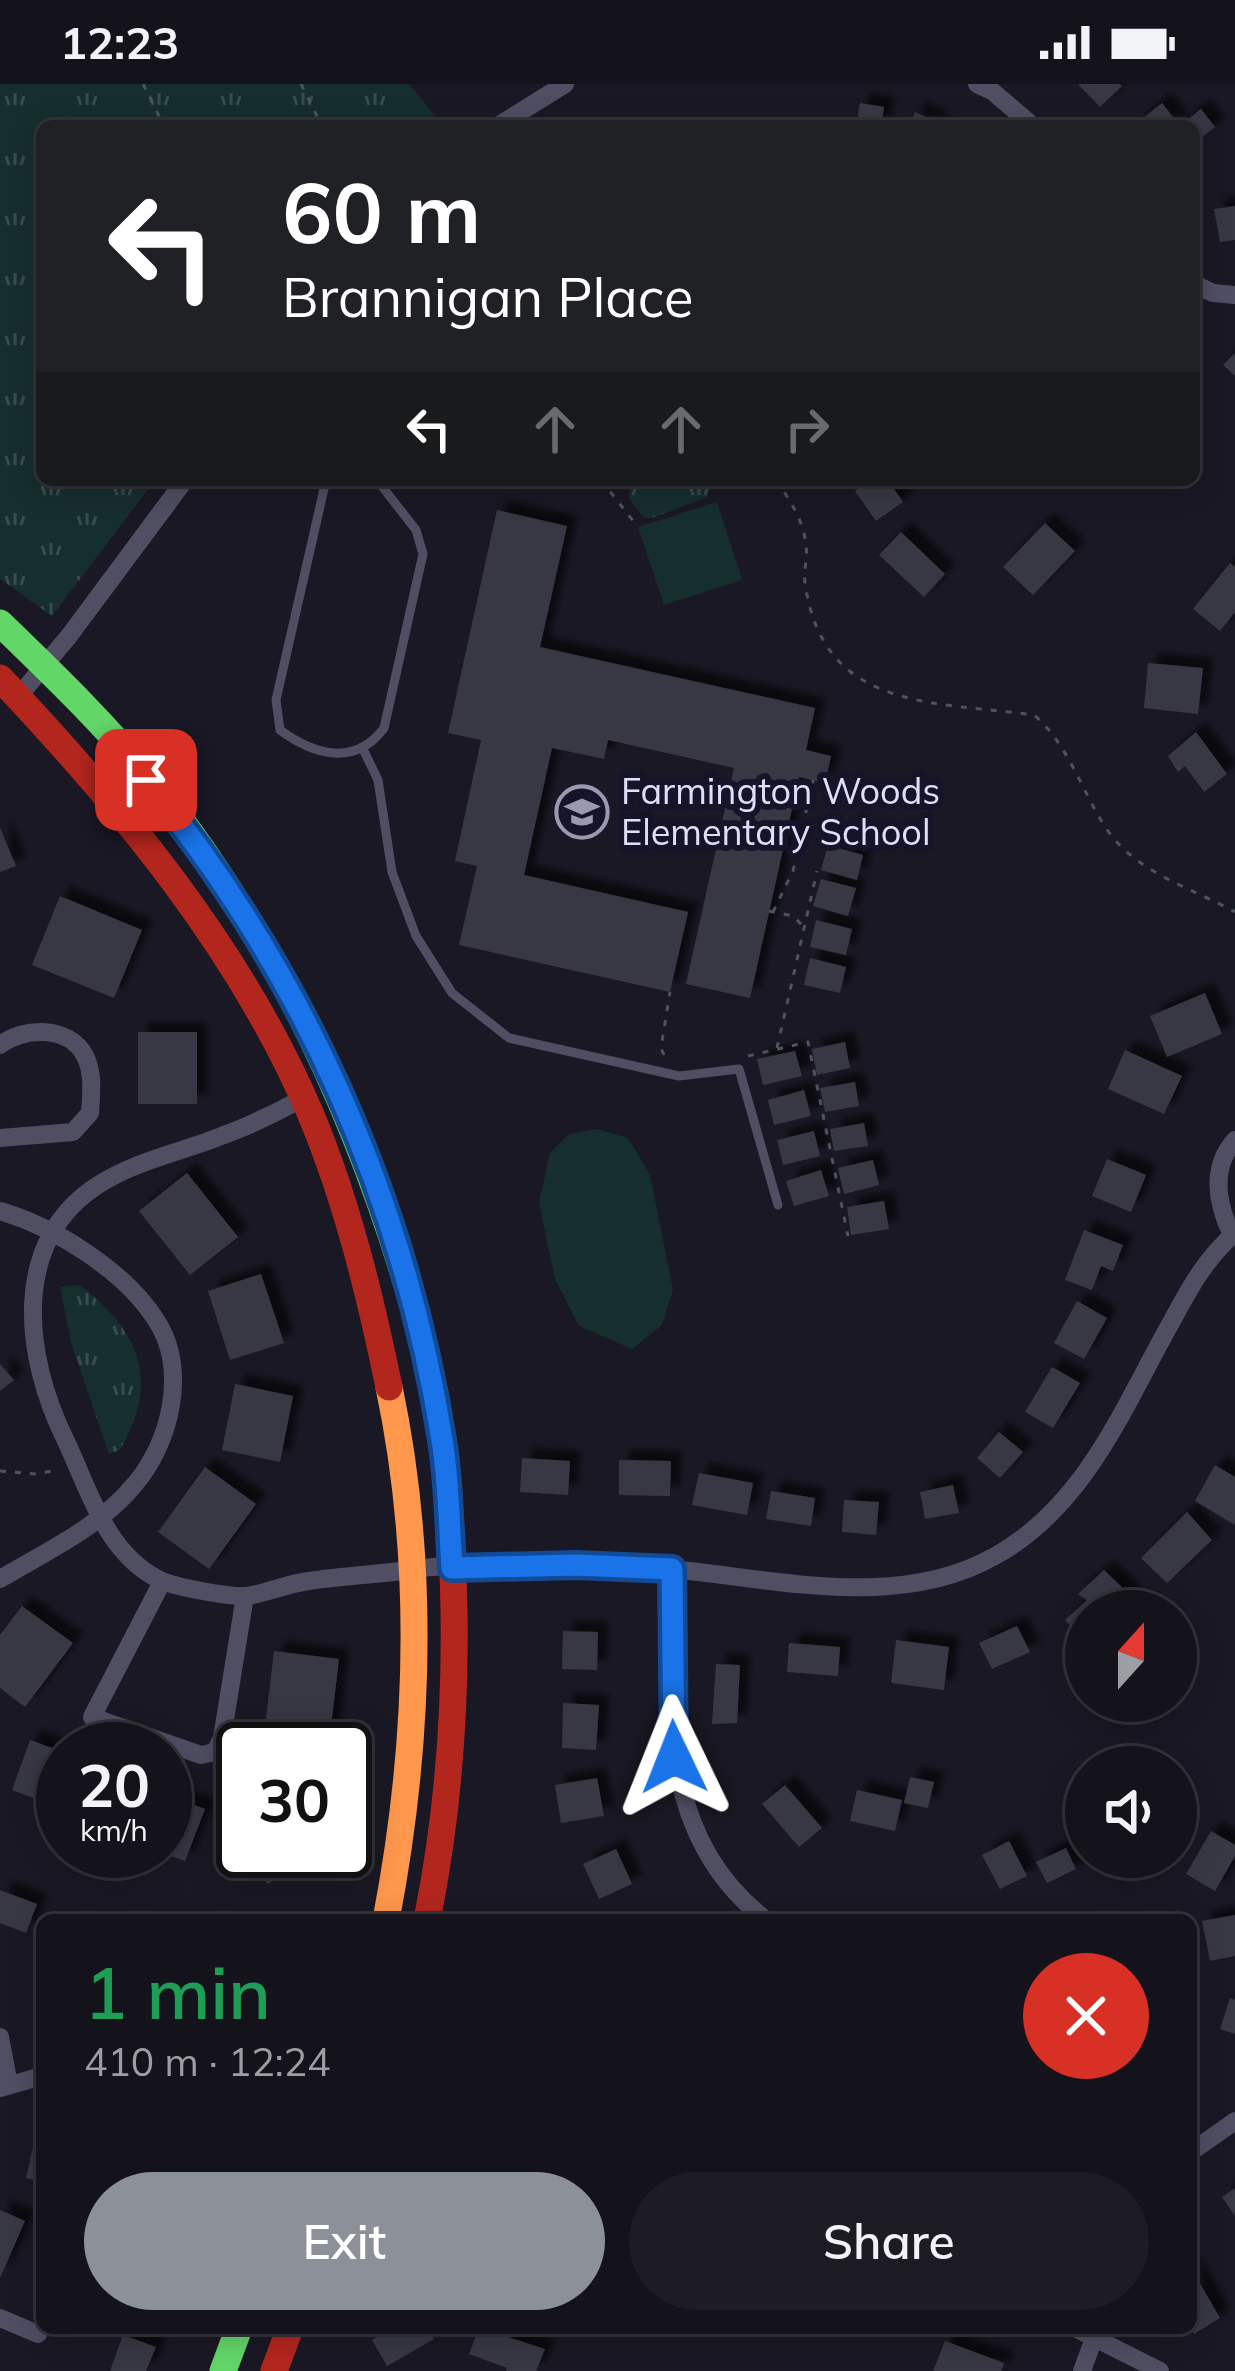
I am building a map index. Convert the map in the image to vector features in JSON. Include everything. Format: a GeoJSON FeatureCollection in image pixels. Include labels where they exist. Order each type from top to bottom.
{"type":"FeatureCollection","features":[{"type":"Feature","properties":{"kind":"main road"},"geometry":{"type":"LineString","coordinates":[[0,623],[124,753],[210,860],[270,952],[336,1080],[384,1203],[414,1308],[443,1443],[452,1568],[447,1778],[428,1914]]}},
{"type":"Feature","properties":{"kind":"main road"},"geometry":{"type":"LineString","coordinates":[[9,687],[175,882],[237,975],[303,1098],[342,1205],[375,1318],[403,1452],[415,1568],[406,1803],[387,1914]]}},
{"type":"Feature","properties":{"kind":"main road"},"geometry":{"type":"LineString","coordinates":[[223,2371],[237,2334]]}},
{"type":"Feature","properties":{"kind":"main road"},"geometry":{"type":"LineString","coordinates":[[274,2371],[288,2334]]}},
{"type":"Feature","properties":{"kind":"street"},"geometry":{"type":"LineString","coordinates":[[508,120],[566,84]]}},
{"type":"Feature","properties":{"kind":"street"},"geometry":{"type":"LineString","coordinates":[[977,84],[1027,120]]}},
{"type":"Feature","properties":{"kind":"street"},"geometry":{"type":"LineString","coordinates":[[1200,287],[1235,295]]}},
{"type":"Feature","properties":{"kind":"street"},"geometry":{"type":"LineString","coordinates":[[9,687],[45,665],[180,486]]}},
{"type":"Feature","properties":{"kind":"street"},"geometry":{"type":"LineString","coordinates":[[0,1045],[14,1034],[56,1034],[75,1043],[86,1057],[92,1082],[90,1113],[73,1132],[0,1138]]}},
{"type":"Feature","properties":{"kind":"street"},"geometry":{"type":"LineString","coordinates":[[303,1098],[223,1136],[126,1169],[94,1187],[54,1231],[37,1268],[31,1301],[34,1345],[47,1403],[98,1520],[132,1559],[162,1582],[245,1596],[303,1582],[415,1568],[576,1565],[878,1588],[943,1577],[995,1556],[1065,1499],[1099,1456],[1194,1280],[1233,1234],[1218,1195],[1222,1160],[1235,1140]]}},
{"type":"Feature","properties":{"kind":"street"},"geometry":{"type":"LineString","coordinates":[[0,1211],[54,1231],[103,1266],[156,1320],[169,1350],[171,1413],[138,1482],[98,1520],[0,1579]]}},
{"type":"Feature","properties":{"kind":"street"},"geometry":{"type":"LineString","coordinates":[[672,1569],[674,1757],[684,1804],[706,1856],[759,1914]]}},
{"type":"Feature","properties":{"kind":"street"},"geometry":{"type":"LineString","coordinates":[[162,1582],[92,1717],[201,1755],[215,1752],[222,1738],[245,1596]]}},
{"type":"Feature","properties":{"kind":"street"},"geometry":{"type":"LineString","coordinates":[[0,2037],[4,2086],[36,2078]]}},
{"type":"Feature","properties":{"kind":"street"},"geometry":{"type":"LineString","coordinates":[[1197,2148],[1235,2121]]}},
{"type":"Feature","properties":{"kind":"street"},"geometry":{"type":"LineString","coordinates":[[0,2318],[36,2333]]}},
{"type":"Feature","properties":{"kind":"street"},"geometry":{"type":"LineString","coordinates":[[1082,2371],[1095,2334]]}},
{"type":"Feature","properties":{"kind":"street"},"geometry":{"type":"LineString","coordinates":[[1099,2334],[1160,2371]]}},
{"type":"Feature","properties":{"kind":"lane"},"geometry":{"type":"LineString","coordinates":[[325,486],[275,700],[280,730],[308,750],[342,753],[372,744],[384,728],[423,554],[416,530],[381,486]]}},
{"type":"Feature","properties":{"kind":"lane"},"geometry":{"type":"LineString","coordinates":[[362,747],[378,780],[392,872],[416,936],[452,993],[509,1038],[679,1076],[739,1069],[778,1205]]}},
{"type":"Feature","properties":{"kind":"path"},"geometry":{"type":"LineString","coordinates":[[142,84],[161,120]]}},
{"type":"Feature","properties":{"kind":"path"},"geometry":{"type":"LineString","coordinates":[[301,84],[319,120]]}},
{"type":"Feature","properties":{"kind":"path"},"geometry":{"type":"LineString","coordinates":[[606,486],[638,527]]}},
{"type":"Feature","properties":{"kind":"path"},"geometry":{"type":"LineString","coordinates":[[780,486],[795,507],[806,546],[805,582],[816,622],[835,662],[880,692],[1034,716],[1052,730],[1105,828],[1132,856],[1170,882],[1235,912]]}},
{"type":"Feature","properties":{"kind":"path"},"geometry":{"type":"LineString","coordinates":[[805,927],[793,916],[771,911],[793,871],[813,780]]}},
{"type":"Feature","properties":{"kind":"path"},"geometry":{"type":"LineString","coordinates":[[777,1049],[817,872]]}},
{"type":"Feature","properties":{"kind":"path"},"geometry":{"type":"LineString","coordinates":[[668,1064],[661,1048],[670,992]]}},
{"type":"Feature","properties":{"kind":"path"},"geometry":{"type":"LineString","coordinates":[[730,1060],[808,1042],[848,1236]]}},
{"type":"Feature","properties":{"kind":"path"},"geometry":{"type":"LineString","coordinates":[[0,1471],[35,1474],[77,1464]]}},
{"type":"Feature","properties":{"kind":"green space"},"geometry":{"type":"Polygon","coordinates":[[[0,84],[409,84],[438,120],[36,120],[36,486],[150,486],[52,616],[0,579],[0,84]]]}},
{"type":"Feature","properties":{"kind":"green space"},"geometry":{"type":"Polygon","coordinates":[[[630,486],[710,486],[707,497],[652,518],[644,518],[629,498],[630,486]]]}},
{"type":"Feature","properties":{"kind":"green space"},"geometry":{"type":"Polygon","coordinates":[[[717,502],[742,580],[664,605],[638,527],[717,502]]]}},
{"type":"Feature","properties":{"kind":"green space"},"geometry":{"type":"Polygon","coordinates":[[[597,1129],[628,1138],[650,1175],[673,1290],[662,1325],[632,1349],[579,1326],[555,1279],[539,1203],[550,1153],[569,1134],[597,1129]]]}},
{"type":"Feature","properties":{"kind":"green space"},"geometry":{"type":"Polygon","coordinates":[[[80,1285],[117,1321],[138,1359],[139,1401],[132,1425],[120,1450],[109,1454],[72,1346],[60,1287],[80,1285]]]}},
{"type":"Feature","properties":{"kind":"building"},"geometry":{"type":"Polygon","coordinates":[[[1078,84],[1119,84],[1122,86],[1100,107],[1078,84]]]}},
{"type":"Feature","properties":{"kind":"building"},"geometry":{"type":"Polygon","coordinates":[[[860,103],[884,107],[882,120],[857,120],[860,103]]]}},
{"type":"Feature","properties":{"kind":"building"},"geometry":{"type":"Polygon","coordinates":[[[1162,103],[1175,120],[1141,120],[1162,103]]]}},
{"type":"Feature","properties":{"kind":"building"},"geometry":{"type":"Polygon","coordinates":[[[1201,109],[1215,127],[1200,138],[1200,120],[1187,120],[1201,109]]]}},
{"type":"Feature","properties":{"kind":"building"},"geometry":{"type":"Polygon","coordinates":[[[1235,206],[1235,240],[1220,242],[1214,209],[1235,206]]]}},
{"type":"Feature","properties":{"kind":"building"},"geometry":{"type":"Polygon","coordinates":[[[1235,353],[1235,376],[1223,365],[1235,353]]]}},
{"type":"Feature","properties":{"kind":"building"},"geometry":{"type":"Polygon","coordinates":[[[862,486],[892,486],[903,502],[876,521],[855,491],[862,486]]]}},
{"type":"Feature","properties":{"kind":"building"},"geometry":{"type":"Polygon","coordinates":[[[497,510],[567,526],[540,647],[815,708],[806,750],[831,756],[825,783],[799,777],[750,998],[686,984],[734,768],[608,740],[604,759],[552,748],[524,875],[688,912],[670,992],[459,945],[477,866],[455,861],[481,740],[448,733],[497,510]]]}},
{"type":"Feature","properties":{"kind":"building"},"geometry":{"type":"Polygon","coordinates":[[[1045,523],[1075,551],[1033,595],[1003,567],[1045,523]]]}},
{"type":"Feature","properties":{"kind":"building"},"geometry":{"type":"Polygon","coordinates":[[[901,532],[945,574],[924,597],[879,555],[901,532]]]}},
{"type":"Feature","properties":{"kind":"building"},"geometry":{"type":"Polygon","coordinates":[[[1230,563],[1235,567],[1235,612],[1220,631],[1193,609],[1230,563]]]}},
{"type":"Feature","properties":{"kind":"building"},"geometry":{"type":"Polygon","coordinates":[[[1148,663],[1203,668],[1198,714],[1144,708],[1148,663]]]}},
{"type":"Feature","properties":{"kind":"building"},"geometry":{"type":"Polygon","coordinates":[[[1196,732],[1227,774],[1204,792],[1185,766],[1178,772],[1168,756],[1196,732]]]}},
{"type":"Feature","properties":{"kind":"building"},"geometry":{"type":"Polygon","coordinates":[[[0,828],[16,866],[0,872],[0,828]]]}},
{"type":"Feature","properties":{"kind":"building"},"geometry":{"type":"Polygon","coordinates":[[[828,845],[863,855],[857,880],[821,870],[828,845]]]}},
{"type":"Feature","properties":{"kind":"building"},"geometry":{"type":"Polygon","coordinates":[[[821,879],[856,888],[848,916],[813,906],[821,879]]]}},
{"type":"Feature","properties":{"kind":"building"},"geometry":{"type":"Polygon","coordinates":[[[60,896],[142,930],[114,998],[32,965],[60,896]]]}},
{"type":"Feature","properties":{"kind":"building"},"geometry":{"type":"Polygon","coordinates":[[[816,920],[852,929],[846,955],[810,947],[816,920]]]}},
{"type":"Feature","properties":{"kind":"building"},"geometry":{"type":"Polygon","coordinates":[[[810,958],[846,967],[840,993],[804,985],[810,958]]]}},
{"type":"Feature","properties":{"kind":"building"},"geometry":{"type":"Polygon","coordinates":[[[1205,993],[1222,1034],[1167,1057],[1150,1016],[1205,993]]]}},
{"type":"Feature","properties":{"kind":"building"},"geometry":{"type":"Polygon","coordinates":[[[138,1032],[197,1032],[197,1104],[138,1104],[138,1032]]]}},
{"type":"Feature","properties":{"kind":"building"},"geometry":{"type":"Polygon","coordinates":[[[845,1042],[850,1068],[817,1075],[812,1049],[845,1042]]]}},
{"type":"Feature","properties":{"kind":"building"},"geometry":{"type":"Polygon","coordinates":[[[1125,1050],[1182,1076],[1164,1114],[1108,1089],[1125,1050]]]}},
{"type":"Feature","properties":{"kind":"building"},"geometry":{"type":"Polygon","coordinates":[[[795,1051],[802,1076],[763,1085],[757,1059],[795,1051]]]}},
{"type":"Feature","properties":{"kind":"building"},"geometry":{"type":"Polygon","coordinates":[[[855,1082],[859,1106],[825,1112],[820,1088],[855,1082]]]}},
{"type":"Feature","properties":{"kind":"building"},"geometry":{"type":"Polygon","coordinates":[[[804,1090],[811,1116],[774,1125],[768,1100],[804,1090]]]}},
{"type":"Feature","properties":{"kind":"building"},"geometry":{"type":"Polygon","coordinates":[[[864,1123],[868,1146],[834,1151],[830,1129],[864,1123]]]}},
{"type":"Feature","properties":{"kind":"building"},"geometry":{"type":"Polygon","coordinates":[[[814,1131],[820,1156],[783,1165],[777,1140],[814,1131]]]}},
{"type":"Feature","properties":{"kind":"building"},"geometry":{"type":"Polygon","coordinates":[[[1107,1159],[1146,1175],[1131,1212],[1092,1196],[1107,1159]]]}},
{"type":"Feature","properties":{"kind":"building"},"geometry":{"type":"Polygon","coordinates":[[[873,1160],[879,1185],[844,1194],[838,1168],[873,1160]]]}},
{"type":"Feature","properties":{"kind":"building"},"geometry":{"type":"Polygon","coordinates":[[[821,1170],[829,1196],[794,1206],[786,1181],[821,1170]]]}},
{"type":"Feature","properties":{"kind":"building"},"geometry":{"type":"Polygon","coordinates":[[[187,1173],[238,1237],[190,1275],[139,1211],[187,1173]]]}},
{"type":"Feature","properties":{"kind":"building"},"geometry":{"type":"Polygon","coordinates":[[[884,1201],[889,1229],[851,1235],[847,1207],[884,1201]]]}},
{"type":"Feature","properties":{"kind":"building"},"geometry":{"type":"Polygon","coordinates":[[[1084,1230],[1123,1245],[1113,1271],[1101,1266],[1092,1290],[1065,1280],[1084,1230]]]}},
{"type":"Feature","properties":{"kind":"building"},"geometry":{"type":"Polygon","coordinates":[[[261,1274],[284,1343],[230,1360],[208,1291],[261,1274]]]}},
{"type":"Feature","properties":{"kind":"building"},"geometry":{"type":"Polygon","coordinates":[[[1077,1301],[1107,1318],[1084,1359],[1054,1343],[1077,1301]]]}},
{"type":"Feature","properties":{"kind":"building"},"geometry":{"type":"Polygon","coordinates":[[[0,1364],[14,1380],[0,1391],[0,1364]]]}},
{"type":"Feature","properties":{"kind":"building"},"geometry":{"type":"Polygon","coordinates":[[[1052,1367],[1080,1383],[1053,1428],[1025,1412],[1052,1367]]]}},
{"type":"Feature","properties":{"kind":"building"},"geometry":{"type":"Polygon","coordinates":[[[235,1384],[293,1396],[280,1462],[222,1450],[235,1384]]]}},
{"type":"Feature","properties":{"kind":"building"},"geometry":{"type":"Polygon","coordinates":[[[999,1432],[1023,1452],[1000,1478],[977,1458],[999,1432]]]}},
{"type":"Feature","properties":{"kind":"building"},"geometry":{"type":"Polygon","coordinates":[[[522,1458],[570,1461],[568,1495],[520,1492],[522,1458]]]}},
{"type":"Feature","properties":{"kind":"building"},"geometry":{"type":"Polygon","coordinates":[[[619,1460],[671,1461],[670,1496],[619,1495],[619,1460]]]}},
{"type":"Feature","properties":{"kind":"building"},"geometry":{"type":"Polygon","coordinates":[[[1215,1465],[1235,1477],[1235,1525],[1195,1501],[1215,1465]]]}},
{"type":"Feature","properties":{"kind":"building"},"geometry":{"type":"Polygon","coordinates":[[[205,1467],[256,1504],[209,1569],[158,1532],[205,1467]]]}},
{"type":"Feature","properties":{"kind":"building"},"geometry":{"type":"Polygon","coordinates":[[[699,1473],[753,1483],[747,1515],[692,1505],[699,1473]]]}},
{"type":"Feature","properties":{"kind":"building"},"geometry":{"type":"Polygon","coordinates":[[[953,1485],[959,1513],[925,1519],[920,1492],[953,1485]]]}},
{"type":"Feature","properties":{"kind":"building"},"geometry":{"type":"Polygon","coordinates":[[[771,1491],[815,1498],[811,1526],[766,1519],[771,1491]]]}},
{"type":"Feature","properties":{"kind":"building"},"geometry":{"type":"Polygon","coordinates":[[[844,1500],[879,1502],[876,1535],[842,1532],[844,1500]]]}},
{"type":"Feature","properties":{"kind":"building"},"geometry":{"type":"Polygon","coordinates":[[[1187,1512],[1212,1540],[1167,1583],[1141,1558],[1187,1512]]]}},
{"type":"Feature","properties":{"kind":"building"},"geometry":{"type":"Polygon","coordinates":[[[1104,1570],[1125,1590],[1082,1590],[1104,1570]]]}},
{"type":"Feature","properties":{"kind":"building"},"geometry":{"type":"Polygon","coordinates":[[[22,1606],[73,1643],[25,1707],[0,1688],[0,1635],[22,1606]]]}},
{"type":"Feature","properties":{"kind":"building"},"geometry":{"type":"Polygon","coordinates":[[[1017,1626],[1030,1652],[992,1669],[979,1643],[1017,1626]]]}},
{"type":"Feature","properties":{"kind":"building"},"geometry":{"type":"Polygon","coordinates":[[[563,1631],[598,1632],[597,1670],[562,1669],[563,1631]]]}},
{"type":"Feature","properties":{"kind":"building"},"geometry":{"type":"Polygon","coordinates":[[[896,1640],[949,1647],[944,1690],[891,1683],[896,1640]]]}},
{"type":"Feature","properties":{"kind":"building"},"geometry":{"type":"Polygon","coordinates":[[[789,1643],[840,1647],[838,1676],[787,1672],[789,1643]]]}},
{"type":"Feature","properties":{"kind":"building"},"geometry":{"type":"Polygon","coordinates":[[[274,1651],[339,1659],[332,1722],[266,1722],[274,1651]]]}},
{"type":"Feature","properties":{"kind":"building"},"geometry":{"type":"Polygon","coordinates":[[[716,1664],[740,1665],[737,1723],[712,1724],[716,1664]]]}},
{"type":"Feature","properties":{"kind":"building"},"geometry":{"type":"Polygon","coordinates":[[[563,1703],[599,1705],[596,1750],[562,1748],[563,1703]]]}},
{"type":"Feature","properties":{"kind":"building"},"geometry":{"type":"Polygon","coordinates":[[[30,1740],[36,1742],[36,1799],[12,1790],[30,1740]]]}},
{"type":"Feature","properties":{"kind":"building"},"geometry":{"type":"Polygon","coordinates":[[[910,1777],[934,1782],[928,1808],[904,1803],[910,1777]]]}},
{"type":"Feature","properties":{"kind":"building"},"geometry":{"type":"Polygon","coordinates":[[[597,1778],[604,1816],[561,1823],[555,1785],[597,1778]]]}},
{"type":"Feature","properties":{"kind":"building"},"geometry":{"type":"Polygon","coordinates":[[[785,1785],[822,1828],[799,1847],[762,1804],[785,1785]]]}},
{"type":"Feature","properties":{"kind":"building"},"geometry":{"type":"Polygon","coordinates":[[[857,1790],[902,1800],[895,1831],[850,1821],[857,1790]]]}},
{"type":"Feature","properties":{"kind":"building"},"geometry":{"type":"Polygon","coordinates":[[[192,1804],[205,1809],[192,1843],[192,1804]]]}},
{"type":"Feature","properties":{"kind":"building"},"geometry":{"type":"Polygon","coordinates":[[[1211,1831],[1235,1845],[1235,1856],[1215,1891],[1193,1878],[1197,1878],[1197,1855],[1211,1831]]]}},
{"type":"Feature","properties":{"kind":"building"},"geometry":{"type":"Polygon","coordinates":[[[1009,1841],[1027,1876],[1000,1889],[982,1855],[1009,1841]]]}},
{"type":"Feature","properties":{"kind":"building"},"geometry":{"type":"Polygon","coordinates":[[[1065,1848],[1065,1874],[1047,1883],[1036,1862],[1065,1848]]]}},
{"type":"Feature","properties":{"kind":"building"},"geometry":{"type":"Polygon","coordinates":[[[616,1849],[632,1884],[599,1899],[583,1864],[616,1849]]]}},
{"type":"Feature","properties":{"kind":"building"},"geometry":{"type":"Polygon","coordinates":[[[0,1890],[37,1904],[26,1933],[0,1923],[0,1890]]]}},
{"type":"Feature","properties":{"kind":"building"},"geometry":{"type":"Polygon","coordinates":[[[1235,1915],[1235,1956],[1210,1961],[1202,1921],[1235,1915]]]}},
{"type":"Feature","properties":{"kind":"building"},"geometry":{"type":"Polygon","coordinates":[[[1230,1998],[1235,2000],[1235,2034],[1220,2029],[1230,1998]]]}},
{"type":"Feature","properties":{"kind":"building"},"geometry":{"type":"Polygon","coordinates":[[[34,2143],[36,2143],[36,2180],[26,2178],[34,2143]]]}},
{"type":"Feature","properties":{"kind":"building"},"geometry":{"type":"Polygon","coordinates":[[[1235,2188],[1235,2216],[1222,2197],[1235,2188]]]}},
{"type":"Feature","properties":{"kind":"building"},"geometry":{"type":"Polygon","coordinates":[[[0,2210],[25,2221],[0,2278],[0,2210]]]}},
{"type":"Feature","properties":{"kind":"building"},"geometry":{"type":"Polygon","coordinates":[[[1197,2278],[1220,2318],[1197,2332],[1197,2278]]]}},
{"type":"Feature","properties":{"kind":"building"},"geometry":{"type":"Polygon","coordinates":[[[382,2334],[431,2334],[434,2339],[387,2366],[372,2340],[382,2334]]]}},
{"type":"Feature","properties":{"kind":"building"},"geometry":{"type":"Polygon","coordinates":[[[477,2334],[498,2334],[545,2349],[536,2371],[506,2371],[469,2354],[477,2334]]]}},
{"type":"Feature","properties":{"kind":"building"},"geometry":{"type":"Polygon","coordinates":[[[123,2335],[156,2347],[146,2371],[110,2371],[123,2335]]]}},
{"type":"Feature","properties":{"kind":"building"},"geometry":{"type":"Polygon","coordinates":[[[945,2341],[1004,2363],[1001,2371],[933,2371],[945,2341]]]}},
{"type":"Feature","properties":{"kind":"traffic: fast"},"geometry":{"type":"LineString","coordinates":[[0,623],[144,773],[244,913],[312,1037],[341,1102],[412,1302]]}},
{"type":"Feature","properties":{"kind":"traffic: fast"},"geometry":{"type":"LineString","coordinates":[[223,2371],[237,2334]]}},
{"type":"Feature","properties":{"kind":"traffic: slow"},"geometry":{"type":"LineString","coordinates":[[387,1914],[406,1787],[414,1653],[409,1520],[389,1387]]}},
{"type":"Feature","properties":{"kind":"traffic: jam"},"geometry":{"type":"LineString","coordinates":[[0,678],[134,829],[175,883],[214,938],[283,1054],[336,1181],[389,1387]]}},
{"type":"Feature","properties":{"kind":"traffic: jam"},"geometry":{"type":"LineString","coordinates":[[412,1302],[442,1450],[454,1610],[448,1770],[428,1914]]}},
{"type":"Feature","properties":{"kind":"traffic: jam"},"geometry":{"type":"LineString","coordinates":[[274,2371],[288,2334]]}},
{"type":"Feature","properties":{"kind":"place","name":"Farmington Woods Elementary School"},"geometry":{"type":"Point","coordinates":[582,812]}},
{"type":"Feature","properties":{"kind":"route"},"geometry":{"type":"LineString","coordinates":[[146,780],[210,860],[270,952],[336,1080],[371,1168],[403,1264],[433,1387],[443,1443],[452,1568],[672,1569],[674,1757]]}}]}
